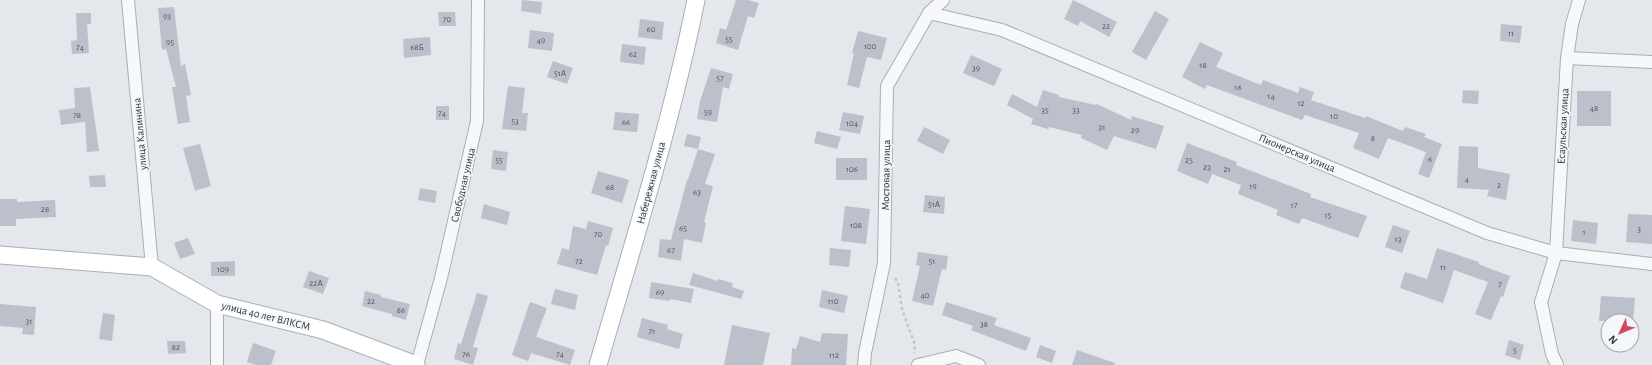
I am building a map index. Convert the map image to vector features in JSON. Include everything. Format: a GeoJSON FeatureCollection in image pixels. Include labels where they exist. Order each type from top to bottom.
{"type":"FeatureCollection","features":[{"type":"Feature","properties":{"kind":"street","name":"улица Калинина"},"geometry":{"type":"LineString","coordinates":[[128,0],[152,267]]}},
{"type":"Feature","properties":{"kind":"street","name":"Свободная улица"},"geometry":{"type":"LineString","coordinates":[[416,365],[441,278],[477,121],[478,0]]}},
{"type":"Feature","properties":{"kind":"street","name":"Набережная улица"},"geometry":{"type":"LineString","coordinates":[[598,365],[642,215],[682,69],[696,0]]}},
{"type":"Feature","properties":{"kind":"street","name":"Мостовая улица"},"geometry":{"type":"LineString","coordinates":[[864,365],[884,263],[887,86],[929,13],[943,0]]}},
{"type":"Feature","properties":{"kind":"street","name":"Есаульская улица"},"geometry":{"type":"LineString","coordinates":[[1556,253],[1567,58],[1572,24],[1580,0]]}},
{"type":"Feature","properties":{"kind":"street","name":"Пионерская улица"},"geometry":{"type":"LineString","coordinates":[[929,13],[1002,30],[1487,233],[1556,253],[1652,264]]}},
{"type":"Feature","properties":{"kind":"street"},"geometry":{"type":"LineString","coordinates":[[1567,58],[1652,62]]}},
{"type":"Feature","properties":{"kind":"street"},"geometry":{"type":"LineString","coordinates":[[1556,253],[1541,302],[1552,354],[1557,365]]}},
{"type":"Feature","properties":{"kind":"street","name":"улица 40 лет ВЛКСМ"},"geometry":{"type":"LineString","coordinates":[[0,255],[152,267],[217,304],[323,330],[416,365]]}},
{"type":"Feature","properties":{"kind":"street"},"geometry":{"type":"LineString","coordinates":[[217,304],[217,365]]}},
{"type":"Feature","properties":{"kind":"street"},"geometry":{"type":"LineString","coordinates":[[916,362],[956,356],[979,365]]}},
{"type":"Feature","properties":{"kind":"path"},"geometry":{"type":"LineString","coordinates":[[884,263],[898,283],[902,309],[915,344],[916,362]]}},
{"type":"Feature","properties":{"kind":"building"},"geometry":{"type":"Polygon","coordinates":[[[522,0],[542,2],[541,14],[521,11],[522,0]]]}},
{"type":"Feature","properties":{"kind":"building"},"geometry":{"type":"Polygon","coordinates":[[[736,0],[748,0],[759,3],[754,18],[748,16],[738,50],[716,43],[720,28],[726,30],[736,0]]]}},
{"type":"Feature","properties":{"kind":"building"},"geometry":{"type":"Polygon","coordinates":[[[1073,0],[1117,22],[1109,37],[1080,21],[1078,26],[1064,19],[1073,0]]]}},
{"type":"Feature","properties":{"kind":"building"},"geometry":{"type":"Polygon","coordinates":[[[174,7],[181,66],[185,64],[191,95],[186,96],[190,122],[178,124],[172,87],[176,87],[166,49],[162,50],[158,8],[174,7]]]}},
{"type":"Feature","properties":{"kind":"building"},"geometry":{"type":"Polygon","coordinates":[[[1155,11],[1169,19],[1146,60],[1132,52],[1155,11]]]}},
{"type":"Feature","properties":{"kind":"building"},"geometry":{"type":"Polygon","coordinates":[[[438,12],[455,12],[456,26],[439,26],[438,12]]]}},
{"type":"Feature","properties":{"kind":"building"},"geometry":{"type":"Polygon","coordinates":[[[76,13],[91,13],[91,24],[87,24],[89,53],[72,54],[71,41],[77,40],[76,13]]]}},
{"type":"Feature","properties":{"kind":"building"},"geometry":{"type":"Polygon","coordinates":[[[640,19],[664,22],[662,40],[638,37],[640,19]]]}},
{"type":"Feature","properties":{"kind":"building"},"geometry":{"type":"Polygon","coordinates":[[[1501,24],[1522,26],[1520,43],[1500,41],[1501,24]]]}},
{"type":"Feature","properties":{"kind":"building"},"geometry":{"type":"Polygon","coordinates":[[[530,30],[554,33],[552,51],[528,48],[530,30]]]}},
{"type":"Feature","properties":{"kind":"building"},"geometry":{"type":"Polygon","coordinates":[[[858,31],[887,38],[881,60],[867,57],[859,88],[847,85],[854,53],[852,53],[858,31]]]}},
{"type":"Feature","properties":{"kind":"building"},"geometry":{"type":"Polygon","coordinates":[[[430,37],[431,55],[404,58],[403,39],[430,37]]]}},
{"type":"Feature","properties":{"kind":"building"},"geometry":{"type":"Polygon","coordinates":[[[1200,42],[1223,53],[1216,67],[1261,85],[1263,80],[1298,93],[1300,87],[1314,92],[1311,100],[1365,118],[1366,116],[1403,131],[1405,127],[1426,134],[1424,137],[1442,144],[1429,178],[1418,174],[1426,152],[1388,138],[1379,159],[1353,148],[1359,133],[1305,115],[1302,120],[1207,85],[1205,89],[1182,77],[1200,42]]]}},
{"type":"Feature","properties":{"kind":"building"},"geometry":{"type":"Polygon","coordinates":[[[622,44],[646,47],[644,65],[620,62],[622,44]]]}},
{"type":"Feature","properties":{"kind":"building"},"geometry":{"type":"Polygon","coordinates":[[[971,55],[1002,69],[994,86],[963,73],[971,55]]]}},
{"type":"Feature","properties":{"kind":"building"},"geometry":{"type":"Polygon","coordinates":[[[553,61],[573,68],[567,84],[547,77],[553,61]]]}},
{"type":"Feature","properties":{"kind":"building"},"geometry":{"type":"Polygon","coordinates":[[[711,68],[733,74],[729,89],[723,87],[717,122],[697,119],[700,101],[711,68]]]}},
{"type":"Feature","properties":{"kind":"building"},"geometry":{"type":"Polygon","coordinates":[[[508,86],[525,88],[522,113],[528,113],[526,131],[502,129],[508,86]]]}},
{"type":"Feature","properties":{"kind":"building"},"geometry":{"type":"Polygon","coordinates":[[[90,87],[99,151],[87,152],[85,122],[61,125],[59,110],[75,108],[74,88],[90,87]]]}},
{"type":"Feature","properties":{"kind":"building"},"geometry":{"type":"Polygon","coordinates":[[[1043,90],[1059,95],[1059,97],[1097,104],[1131,120],[1132,116],[1164,126],[1156,149],[1114,136],[1107,150],[1081,138],[1082,135],[1049,127],[1048,129],[1031,124],[1033,119],[1007,105],[1012,94],[1037,107],[1043,90]]]}},
{"type":"Feature","properties":{"kind":"building"},"geometry":{"type":"Polygon","coordinates":[[[1463,90],[1479,91],[1478,104],[1462,103],[1463,90]]]}},
{"type":"Feature","properties":{"kind":"building"},"geometry":{"type":"Polygon","coordinates":[[[1577,91],[1611,91],[1611,126],[1577,126],[1577,91]]]}},
{"type":"Feature","properties":{"kind":"building"},"geometry":{"type":"Polygon","coordinates":[[[436,106],[449,106],[449,120],[436,120],[436,106]]]}},
{"type":"Feature","properties":{"kind":"building"},"geometry":{"type":"Polygon","coordinates":[[[615,112],[639,114],[637,132],[613,130],[615,112]]]}},
{"type":"Feature","properties":{"kind":"building"},"geometry":{"type":"Polygon","coordinates":[[[843,112],[864,116],[860,134],[839,130],[843,112]]]}},
{"type":"Feature","properties":{"kind":"building"},"geometry":{"type":"Polygon","coordinates":[[[924,127],[950,140],[943,154],[917,141],[924,127]]]}},
{"type":"Feature","properties":{"kind":"building"},"geometry":{"type":"Polygon","coordinates":[[[817,131],[841,137],[837,149],[814,143],[817,131]]]}},
{"type":"Feature","properties":{"kind":"building"},"geometry":{"type":"Polygon","coordinates":[[[687,134],[701,137],[698,149],[684,146],[687,134]]]}},
{"type":"Feature","properties":{"kind":"building"},"geometry":{"type":"Polygon","coordinates":[[[1187,143],[1237,162],[1236,165],[1311,194],[1310,197],[1367,216],[1358,238],[1302,218],[1299,224],[1276,215],[1278,210],[1238,194],[1241,185],[1212,174],[1208,184],[1177,171],[1187,143]]]}},
{"type":"Feature","properties":{"kind":"building"},"geometry":{"type":"Polygon","coordinates":[[[200,144],[211,186],[195,191],[183,148],[200,144]]]}},
{"type":"Feature","properties":{"kind":"building"},"geometry":{"type":"Polygon","coordinates":[[[1459,146],[1478,147],[1478,168],[1510,174],[1506,200],[1487,196],[1489,190],[1457,188],[1459,146]]]}},
{"type":"Feature","properties":{"kind":"building"},"geometry":{"type":"Polygon","coordinates":[[[698,149],[715,154],[705,184],[713,186],[704,222],[706,223],[702,243],[684,239],[681,261],[658,257],[660,239],[671,240],[687,180],[698,149]]]}},
{"type":"Feature","properties":{"kind":"building"},"geometry":{"type":"Polygon","coordinates":[[[493,150],[508,152],[506,171],[491,169],[493,150]]]}},
{"type":"Feature","properties":{"kind":"building"},"geometry":{"type":"Polygon","coordinates":[[[836,158],[867,158],[867,180],[836,180],[836,158]]]}},
{"type":"Feature","properties":{"kind":"building"},"geometry":{"type":"Polygon","coordinates":[[[598,171],[629,180],[622,203],[591,193],[598,171]]]}},
{"type":"Feature","properties":{"kind":"building"},"geometry":{"type":"Polygon","coordinates":[[[105,175],[106,187],[90,187],[89,176],[105,175]]]}},
{"type":"Feature","properties":{"kind":"building"},"geometry":{"type":"Polygon","coordinates":[[[420,188],[437,191],[435,203],[418,200],[420,188]]]}},
{"type":"Feature","properties":{"kind":"building"},"geometry":{"type":"Polygon","coordinates":[[[925,195],[945,197],[944,214],[923,212],[925,195]]]}},
{"type":"Feature","properties":{"kind":"building"},"geometry":{"type":"Polygon","coordinates":[[[0,199],[17,199],[17,202],[55,200],[56,217],[16,219],[16,226],[0,226],[0,199]]]}},
{"type":"Feature","properties":{"kind":"building"},"geometry":{"type":"Polygon","coordinates":[[[484,204],[510,212],[507,225],[481,218],[484,204]]]}},
{"type":"Feature","properties":{"kind":"building"},"geometry":{"type":"Polygon","coordinates":[[[845,206],[870,209],[866,244],[841,241],[845,206]]]}},
{"type":"Feature","properties":{"kind":"building"},"geometry":{"type":"Polygon","coordinates":[[[1628,214],[1652,215],[1652,244],[1626,242],[1628,214]]]}},
{"type":"Feature","properties":{"kind":"building"},"geometry":{"type":"Polygon","coordinates":[[[1573,220],[1598,223],[1596,244],[1571,241],[1573,220]]]}},
{"type":"Feature","properties":{"kind":"building"},"geometry":{"type":"Polygon","coordinates":[[[588,221],[613,228],[597,275],[557,264],[562,248],[569,250],[573,226],[586,229],[588,221]]]}},
{"type":"Feature","properties":{"kind":"building"},"geometry":{"type":"Polygon","coordinates":[[[1393,225],[1410,231],[1402,253],[1385,247],[1393,225]]]}},
{"type":"Feature","properties":{"kind":"building"},"geometry":{"type":"Polygon","coordinates":[[[188,238],[195,254],[180,259],[174,243],[188,238]]]}},
{"type":"Feature","properties":{"kind":"building"},"geometry":{"type":"Polygon","coordinates":[[[830,248],[851,250],[849,267],[829,265],[830,248]]]}},
{"type":"Feature","properties":{"kind":"building"},"geometry":{"type":"Polygon","coordinates":[[[1437,248],[1479,262],[1478,264],[1510,276],[1503,297],[1501,296],[1491,320],[1475,314],[1488,282],[1454,270],[1443,303],[1400,288],[1405,272],[1427,279],[1437,248]]]}},
{"type":"Feature","properties":{"kind":"building"},"geometry":{"type":"Polygon","coordinates":[[[918,252],[948,256],[946,270],[942,269],[933,306],[912,301],[920,266],[916,265],[918,252]]]}},
{"type":"Feature","properties":{"kind":"building"},"geometry":{"type":"Polygon","coordinates":[[[235,261],[235,276],[211,276],[211,262],[235,261]]]}},
{"type":"Feature","properties":{"kind":"building"},"geometry":{"type":"Polygon","coordinates":[[[309,271],[329,278],[323,294],[303,287],[309,271]]]}},
{"type":"Feature","properties":{"kind":"building"},"geometry":{"type":"Polygon","coordinates":[[[693,273],[717,281],[718,279],[733,283],[732,287],[744,291],[741,299],[689,285],[693,273]]]}},
{"type":"Feature","properties":{"kind":"building"},"geometry":{"type":"Polygon","coordinates":[[[651,282],[694,289],[691,303],[670,299],[670,301],[649,298],[651,282]]]}},
{"type":"Feature","properties":{"kind":"building"},"geometry":{"type":"Polygon","coordinates":[[[555,289],[578,295],[575,310],[551,304],[555,289]]]}},
{"type":"Feature","properties":{"kind":"building"},"geometry":{"type":"Polygon","coordinates":[[[822,290],[848,296],[844,313],[819,307],[822,290]]]}},
{"type":"Feature","properties":{"kind":"building"},"geometry":{"type":"Polygon","coordinates":[[[365,291],[381,295],[381,297],[410,304],[406,320],[392,316],[392,314],[362,306],[365,291]]]}},
{"type":"Feature","properties":{"kind":"building"},"geometry":{"type":"Polygon","coordinates":[[[477,293],[488,296],[473,347],[478,348],[473,365],[454,359],[458,343],[461,344],[477,293]]]}},
{"type":"Feature","properties":{"kind":"building"},"geometry":{"type":"Polygon","coordinates":[[[1601,296],[1635,298],[1634,313],[1600,313],[1599,321],[1601,296]]]}},
{"type":"Feature","properties":{"kind":"building"},"geometry":{"type":"Polygon","coordinates":[[[530,302],[547,308],[536,337],[575,350],[570,365],[531,353],[528,361],[512,355],[530,302]]]}},
{"type":"Feature","properties":{"kind":"building"},"geometry":{"type":"Polygon","coordinates":[[[946,302],[997,318],[994,325],[1031,338],[1026,351],[971,330],[973,326],[942,315],[946,302]]]}},
{"type":"Feature","properties":{"kind":"building"},"geometry":{"type":"Polygon","coordinates":[[[0,304],[36,307],[34,335],[22,334],[23,328],[0,326],[0,304]]]}},
{"type":"Feature","properties":{"kind":"building"},"geometry":{"type":"Polygon","coordinates":[[[103,313],[115,315],[112,341],[99,339],[103,313]]]}},
{"type":"Feature","properties":{"kind":"building"},"geometry":{"type":"Polygon","coordinates":[[[642,318],[668,325],[667,329],[683,334],[679,349],[637,337],[642,318]]]}},
{"type":"Feature","properties":{"kind":"building"},"geometry":{"type":"Polygon","coordinates":[[[732,325],[770,333],[763,365],[724,365],[732,325]]]}},
{"type":"Feature","properties":{"kind":"building"},"geometry":{"type":"Polygon","coordinates":[[[822,333],[848,334],[846,365],[791,365],[792,348],[796,349],[800,336],[820,342],[822,333]]]}},
{"type":"Feature","properties":{"kind":"building"},"geometry":{"type":"Polygon","coordinates":[[[1509,340],[1524,345],[1520,360],[1505,355],[1509,340]]]}},
{"type":"Feature","properties":{"kind":"building"},"geometry":{"type":"Polygon","coordinates":[[[167,341],[185,341],[186,353],[168,354],[167,341]]]}},
{"type":"Feature","properties":{"kind":"building"},"geometry":{"type":"Polygon","coordinates":[[[253,343],[276,351],[271,365],[256,365],[247,362],[253,343]]]}},
{"type":"Feature","properties":{"kind":"building"},"geometry":{"type":"Polygon","coordinates":[[[1040,345],[1056,351],[1052,363],[1036,357],[1040,345]]]}},
{"type":"Feature","properties":{"kind":"building"},"geometry":{"type":"Polygon","coordinates":[[[1077,350],[1115,363],[1114,365],[1072,365],[1077,350]]]}}]}
